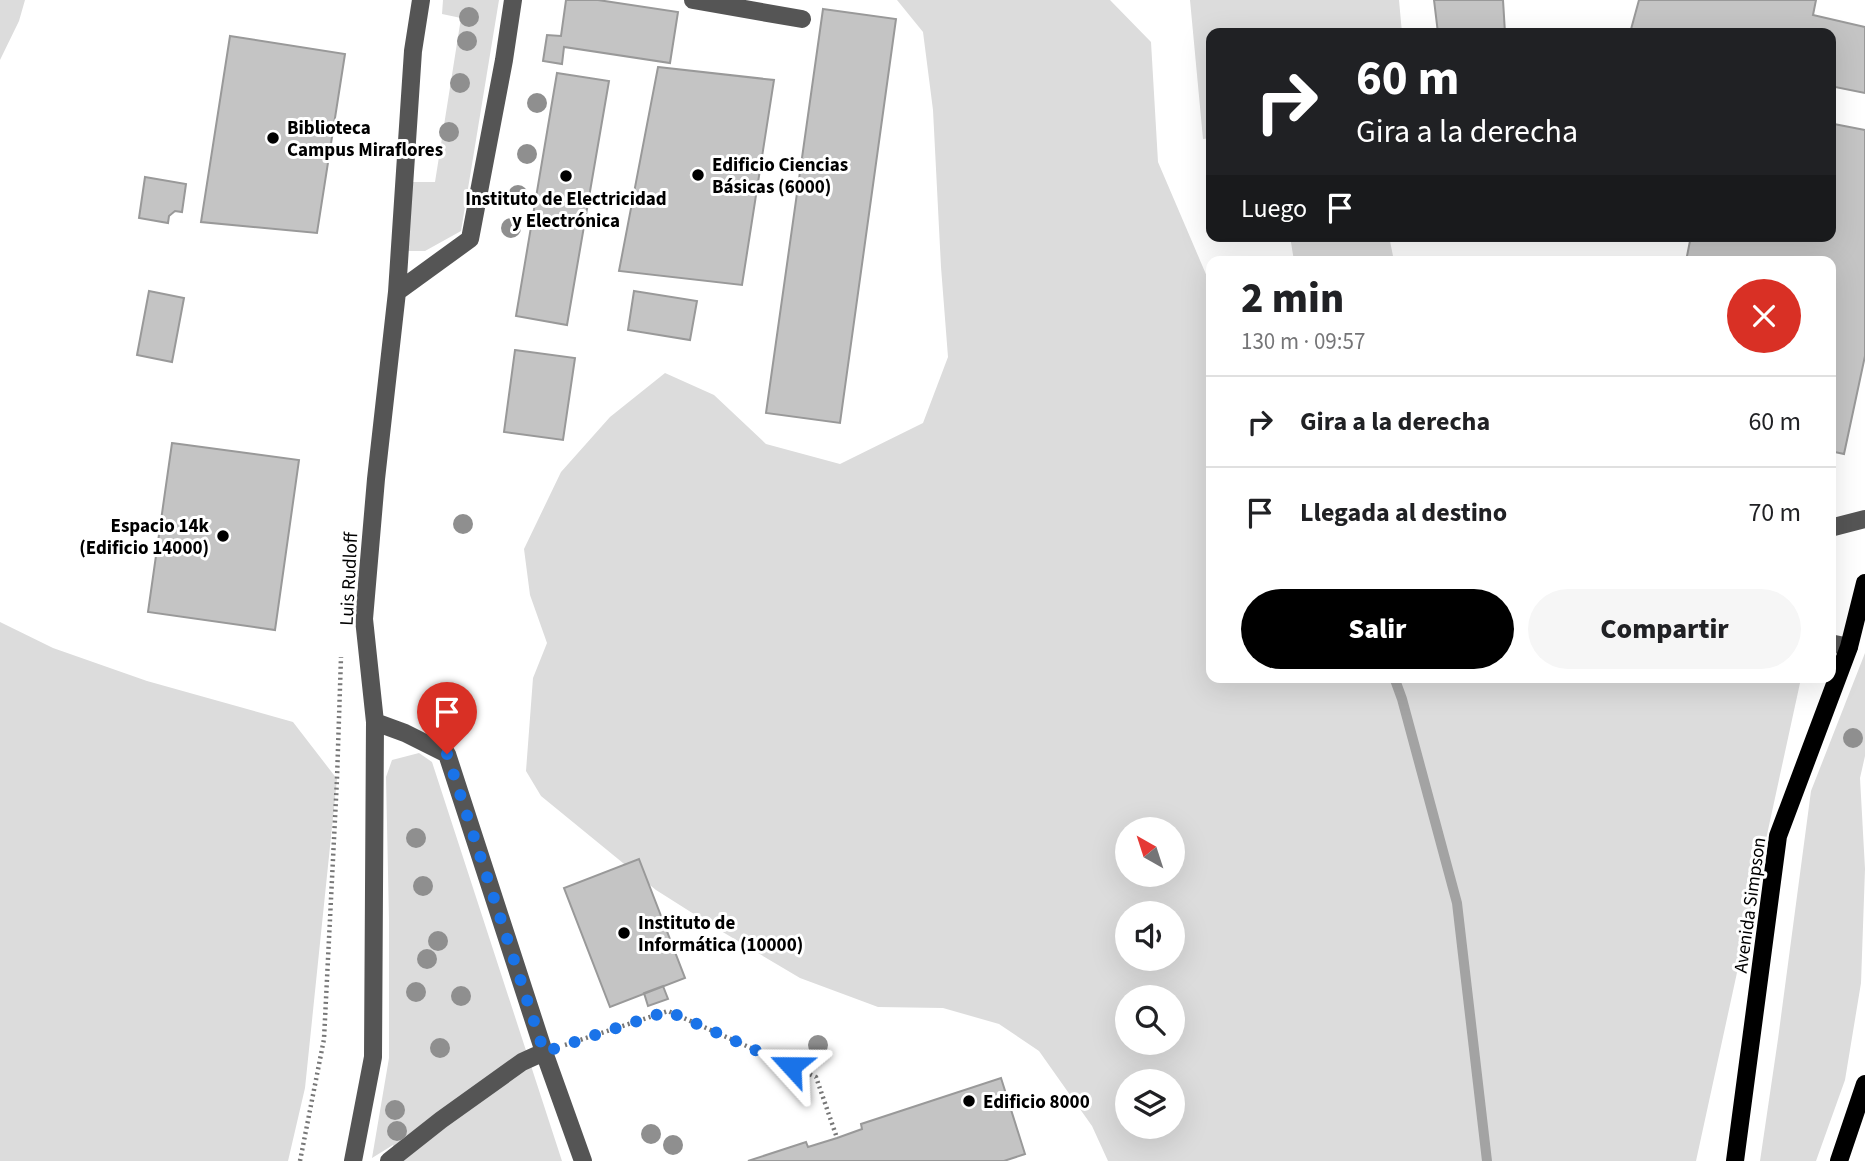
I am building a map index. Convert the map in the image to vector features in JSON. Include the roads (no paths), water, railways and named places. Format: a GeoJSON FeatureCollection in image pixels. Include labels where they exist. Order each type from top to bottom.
{"type":"FeatureCollection","features":[{"type":"Feature","properties":{"kind":"main road","name":"Avenida Simpson"},"geometry":{"type":"LineString","coordinates":[[1836,682],[1849,647],[1865,583]]}},
{"type":"Feature","properties":{"kind":"main road","name":"Avenida Simpson"},"geometry":{"type":"LineString","coordinates":[[1735,1161],[1778,836],[1835,683]]}},
{"type":"Feature","properties":{"kind":"main road"},"geometry":{"type":"LineString","coordinates":[[1839,1161],[1865,1084]]}},
{"type":"Feature","properties":{"kind":"street","name":"Luis Rudloff"},"geometry":{"type":"LineString","coordinates":[[353,1161],[373,1057],[375,722],[364,619],[376,479],[397,292],[413,51],[421,0]]}},
{"type":"Feature","properties":{"kind":"street"},"geometry":{"type":"LineString","coordinates":[[397,292],[470,239],[513,0]]}},
{"type":"Feature","properties":{"kind":"street"},"geometry":{"type":"LineString","coordinates":[[693,0],[802,19]]}},
{"type":"Feature","properties":{"kind":"street"},"geometry":{"type":"LineString","coordinates":[[1836,526],[1865,519]]}},
{"type":"Feature","properties":{"kind":"street"},"geometry":{"type":"LineString","coordinates":[[1836,644],[1849,647]]}},
{"type":"Feature","properties":{"kind":"street"},"geometry":{"type":"LineString","coordinates":[[375,722],[405,733],[447,754],[544,1052],[583,1161]]}},
{"type":"Feature","properties":{"kind":"street"},"geometry":{"type":"LineString","coordinates":[[389,1161],[522,1062],[544,1052]]}},
{"type":"Feature","properties":{"kind":"waterway"},"geometry":{"type":"LineString","coordinates":[[1396,683],[1457,903],[1487,1161]]}},
{"type":"Feature","properties":{"kind":"place","name":"Biblioteca Campus Miraflores"},"geometry":{"type":"Point","coordinates":[273,138]}},
{"type":"Feature","properties":{"kind":"place","name":"Edificio Ciencias Básicas (6000)"},"geometry":{"type":"Point","coordinates":[698,175]}},
{"type":"Feature","properties":{"kind":"place","name":"Instituto de Electricidad y Electrónica"},"geometry":{"type":"Point","coordinates":[566,176]}},
{"type":"Feature","properties":{"kind":"place","name":"Espacio 14k (Edificio 14000)"},"geometry":{"type":"Point","coordinates":[223,536]}},
{"type":"Feature","properties":{"kind":"place","name":"Instituto de Informática (10000)"},"geometry":{"type":"Point","coordinates":[624,933]}},
{"type":"Feature","properties":{"kind":"place","name":"Edificio 8000"},"geometry":{"type":"Point","coordinates":[969,1101]}}]}
